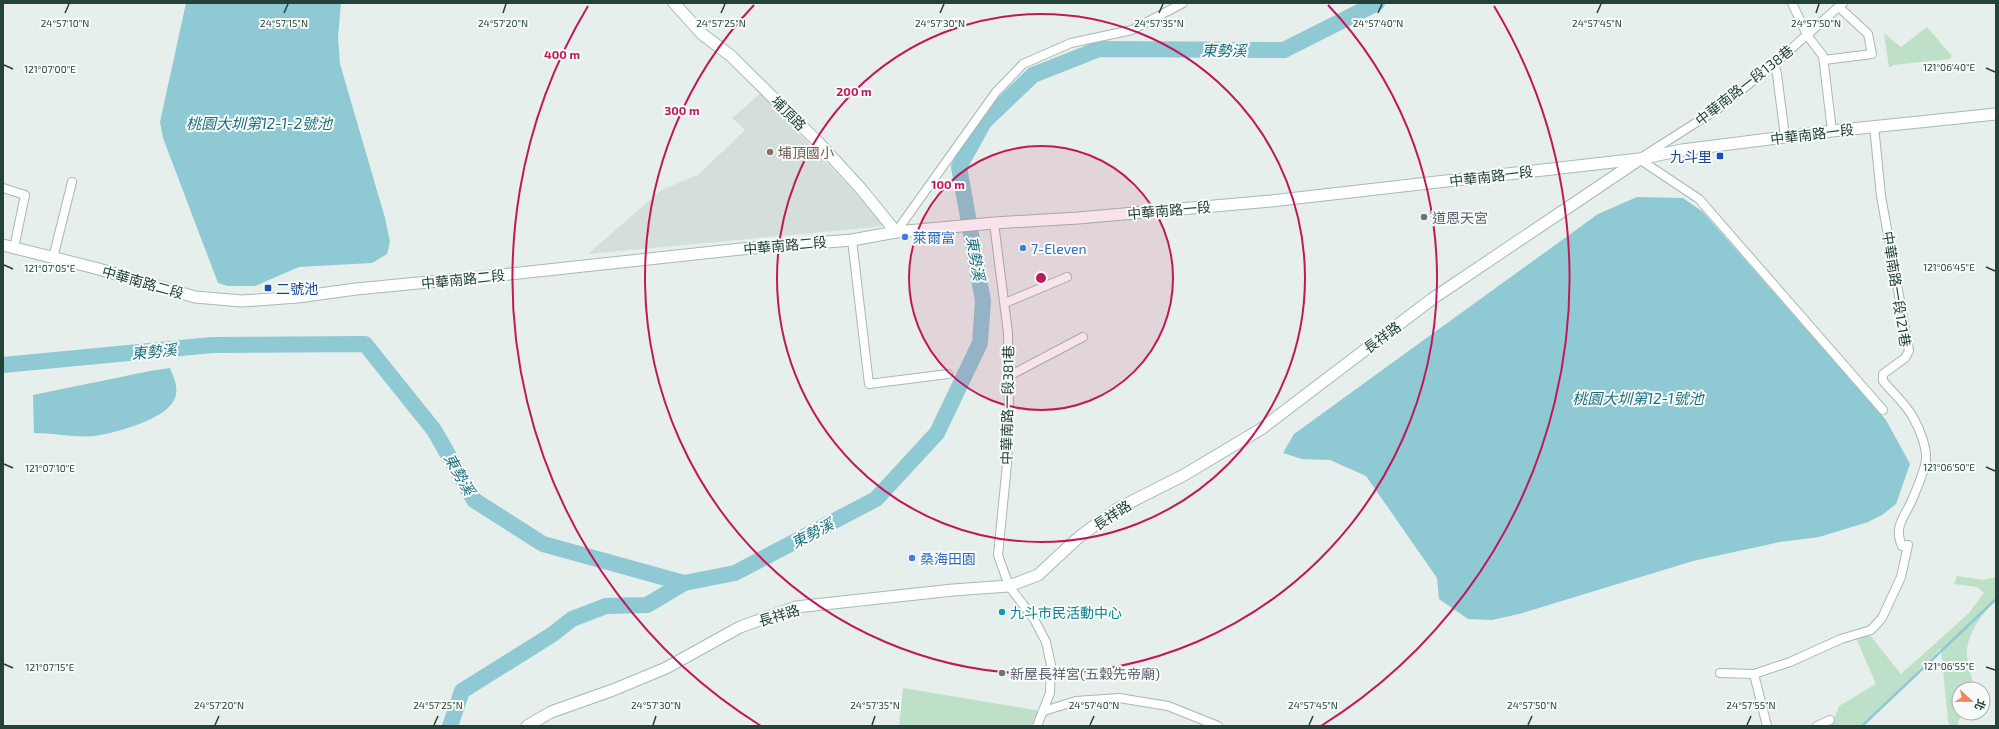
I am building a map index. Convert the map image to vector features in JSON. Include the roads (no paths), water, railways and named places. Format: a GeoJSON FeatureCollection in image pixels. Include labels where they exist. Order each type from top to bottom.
{"type":"FeatureCollection","features":[{"type":"Feature","properties":{"kind":"main road","name":"埔頂路"},"geometry":{"type":"LineString","coordinates":[[674,3],[702,34],[731,56],[819,143],[862,190],[896,232]]}},
{"type":"Feature","properties":{"kind":"main road","name":"中華南路一段"},"geometry":{"type":"LineString","coordinates":[[928,230],[989,223],[1078,218],[1198,208],[1639,159],[1682,150],[1832,131],[1996,114]]}},
{"type":"Feature","properties":{"kind":"main road","name":"長祥路"},"geometry":{"type":"LineString","coordinates":[[527,726],[551,712],[612,690],[666,668],[740,627],[796,607],[953,590],[1010,586],[1038,575],[1079,537],[1117,509],[1184,475],[1261,430],[1432,299],[1639,159]]}},
{"type":"Feature","properties":{"kind":"main road","name":"中華南路二段"},"geometry":{"type":"LineString","coordinates":[[8,246],[196,298],[242,301],[298,297],[356,289],[665,258],[741,248],[852,240],[896,232],[928,230]]}},
{"type":"Feature","properties":{"kind":"street"},"geometry":{"type":"LineString","coordinates":[[896,232],[996,92],[1023,64],[1071,43],[1132,30],[1183,3]]}},
{"type":"Feature","properties":{"kind":"street"},"geometry":{"type":"LineString","coordinates":[[1792,3],[1807,35]]}},
{"type":"Feature","properties":{"kind":"street"},"geometry":{"type":"LineString","coordinates":[[1824,60],[1872,54],[1868,34],[1841,5]]}},
{"type":"Feature","properties":{"kind":"street","name":"中華南路一段138巷"},"geometry":{"type":"LineString","coordinates":[[1639,159],[1719,108],[1774,64],[1841,5]]}},
{"type":"Feature","properties":{"kind":"street","name":"中華南路一段138巷"},"geometry":{"type":"LineString","coordinates":[[1807,35],[1824,60],[1832,131]]}},
{"type":"Feature","properties":{"kind":"street"},"geometry":{"type":"LineString","coordinates":[[1774,64],[1777,74],[1785,137]]}},
{"type":"Feature","properties":{"kind":"street","name":"中華南路一段121巷"},"geometry":{"type":"LineString","coordinates":[[1720,673],[1754,674],[1790,662],[1841,639],[1871,630],[1882,618],[1901,577],[1908,553],[1908,545],[1902,546],[1898,531],[1902,516],[1911,502],[1926,459],[1924,445],[1914,418],[1883,381],[1883,374],[1905,358],[1909,351],[1881,196],[1874,126]]}},
{"type":"Feature","properties":{"kind":"street"},"geometry":{"type":"LineString","coordinates":[[1639,159],[1700,199],[1883,410]]}},
{"type":"Feature","properties":{"kind":"street"},"geometry":{"type":"LineString","coordinates":[[53,258],[72,182]]}},
{"type":"Feature","properties":{"kind":"street"},"geometry":{"type":"LineString","coordinates":[[3,188],[25,195],[8,246]]}},
{"type":"Feature","properties":{"kind":"street","name":"中華南路一段381巷"},"geometry":{"type":"LineString","coordinates":[[989,223],[1006,303],[1009,376],[1007,464],[998,554],[1010,586],[1034,618],[1046,642],[1051,665],[1050,692],[1037,726]]}},
{"type":"Feature","properties":{"kind":"street"},"geometry":{"type":"LineString","coordinates":[[852,240],[869,384],[948,374]]}},
{"type":"Feature","properties":{"kind":"street"},"geometry":{"type":"LineString","coordinates":[[1006,303],[1067,277]]}},
{"type":"Feature","properties":{"kind":"street"},"geometry":{"type":"LineString","coordinates":[[1009,376],[1083,336]]}},
{"type":"Feature","properties":{"kind":"street"},"geometry":{"type":"LineString","coordinates":[[1754,674],[1767,726]]}},
{"type":"Feature","properties":{"kind":"street"},"geometry":{"type":"LineString","coordinates":[[1044,711],[1076,701],[1119,698],[1168,706],[1218,726]]}},
{"type":"Feature","properties":{"kind":"street"},"geometry":{"type":"LineString","coordinates":[[1817,726],[1830,720]]}},
{"type":"Feature","properties":{"kind":"water","name":"桃園大圳第12-1-2號池"},"geometry":{"type":"Polygon","coordinates":[[[186,3],[341,3],[338,37],[340,64],[385,218],[390,242],[387,254],[372,263],[299,267],[255,286],[228,286],[218,283],[163,138],[160,122],[186,3]]]}},
{"type":"Feature","properties":{"kind":"water","name":"桃園大圳第12-1號池"},"geometry":{"type":"Polygon","coordinates":[[[1637,197],[1683,198],[1703,212],[1886,420],[1910,464],[1896,504],[1882,515],[1868,522],[1819,537],[1780,542],[1693,561],[1519,614],[1492,620],[1468,619],[1439,599],[1437,578],[1366,476],[1330,460],[1302,459],[1283,453],[1294,434],[1598,214],[1637,197]]]}},
{"type":"Feature","properties":{"kind":"water"},"geometry":{"type":"Polygon","coordinates":[[[170,368],[176,387],[175,398],[170,406],[162,412],[140,424],[115,432],[95,436],[34,433],[33,395],[170,368]]]}},
{"type":"Feature","properties":{"kind":"waterway","name":"東勢溪"},"geometry":{"type":"LineString","coordinates":[[3,365],[212,345],[365,344],[434,430],[474,500],[543,544],[684,583],[735,573],[876,499],[937,433],[980,343],[983,301],[959,167],[984,122],[1033,75],[1099,49],[1284,50],[1377,3]]}},
{"type":"Feature","properties":{"kind":"waterway"},"geometry":{"type":"LineString","coordinates":[[450,726],[462,691],[553,634],[572,619],[606,606],[647,605],[684,583]]}},
{"type":"Feature","properties":{"kind":"waterway"},"geometry":{"type":"LineString","coordinates":[[1862,726],[1996,599]]}},
{"type":"Feature","properties":{"kind":"place","name":"埔頂國小"},"geometry":{"type":"Point","coordinates":[770,152]}},
{"type":"Feature","properties":{"kind":"place","name":"九斗里"},"geometry":{"type":"Point","coordinates":[1720,156]}},
{"type":"Feature","properties":{"kind":"place","name":"道恩天宮"},"geometry":{"type":"Point","coordinates":[1424,217]}},
{"type":"Feature","properties":{"kind":"place","name":"萊爾富"},"geometry":{"type":"Point","coordinates":[905,237]}},
{"type":"Feature","properties":{"kind":"place","name":"7-Eleven"},"geometry":{"type":"Point","coordinates":[1023,248]}},
{"type":"Feature","properties":{"kind":"place","name":"二號池"},"geometry":{"type":"Point","coordinates":[268,288]}},
{"type":"Feature","properties":{"kind":"place","name":"桑海田園"},"geometry":{"type":"Point","coordinates":[912,558]}},
{"type":"Feature","properties":{"kind":"place","name":"九斗市民活動中心"},"geometry":{"type":"Point","coordinates":[1002,612]}},
{"type":"Feature","properties":{"kind":"place","name":"新屋長祥宮(五穀先帝廟)"},"geometry":{"type":"Point","coordinates":[1002,673]}}]}
